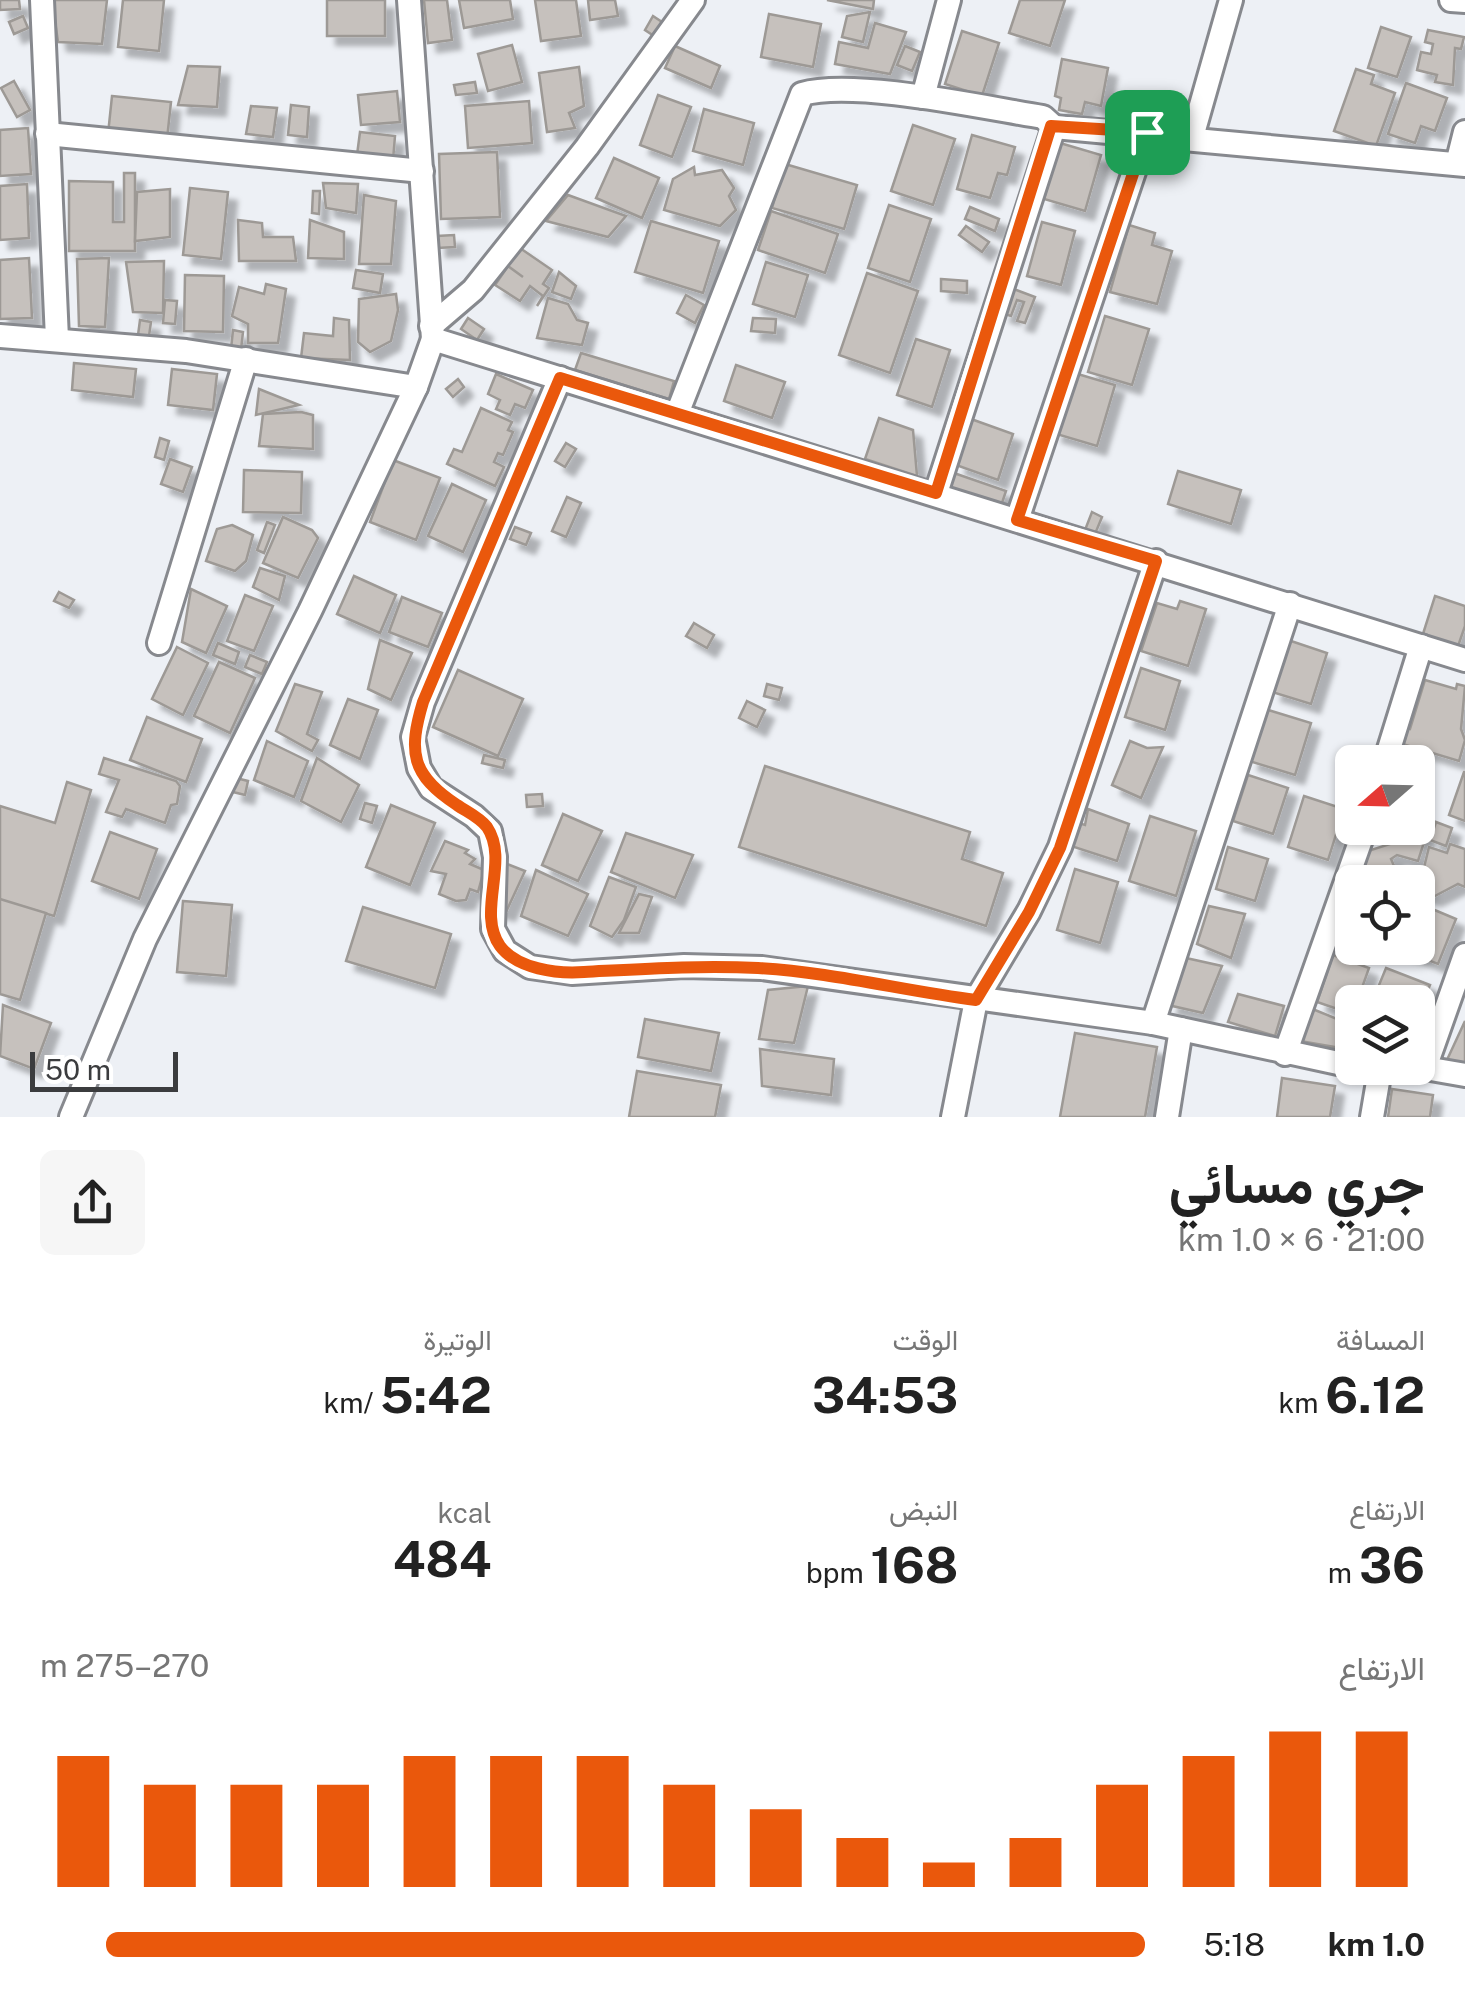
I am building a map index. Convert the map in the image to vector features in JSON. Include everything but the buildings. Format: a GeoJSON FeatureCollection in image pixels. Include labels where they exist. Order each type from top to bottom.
{"type":"FeatureCollection","features":[{"type":"Feature","properties":{"kind":"street"},"geometry":{"type":"LineString","coordinates":[[42,0],[57,339]]}},
{"type":"Feature","properties":{"kind":"street"},"geometry":{"type":"LineString","coordinates":[[70,1117],[145,939],[416,387],[432,333],[409,0]]}},
{"type":"Feature","properties":{"kind":"street"},"geometry":{"type":"LineString","coordinates":[[432,333],[473,290],[553,190],[693,0]]}},
{"type":"Feature","properties":{"kind":"street"},"geometry":{"type":"LineString","coordinates":[[923,97],[949,0]]}},
{"type":"Feature","properties":{"kind":"street"},"geometry":{"type":"LineString","coordinates":[[1192,137],[1231,0]]}},
{"type":"Feature","properties":{"kind":"street"},"geometry":{"type":"LineString","coordinates":[[1450,0],[1465,1]]}},
{"type":"Feature","properties":{"kind":"street"},"geometry":{"type":"LineString","coordinates":[[677,414],[802,94],[923,97],[1043,117],[1054,127],[1147,132],[1461,164],[1465,132]]}},
{"type":"Feature","properties":{"kind":"street"},"geometry":{"type":"LineString","coordinates":[[936,493],[1054,127]]}},
{"type":"Feature","properties":{"kind":"street"},"geometry":{"type":"LineString","coordinates":[[1017,520],[1147,132]]}},
{"type":"Feature","properties":{"kind":"street"},"geometry":{"type":"LineString","coordinates":[[47,134],[422,171]]}},
{"type":"Feature","properties":{"kind":"street"},"geometry":{"type":"LineString","coordinates":[[432,333],[560,378],[1465,660]]}},
{"type":"Feature","properties":{"kind":"street"},"geometry":{"type":"LineString","coordinates":[[0,336],[246,359],[416,387]]}},
{"type":"Feature","properties":{"kind":"street"},"geometry":{"type":"LineString","coordinates":[[159,644],[246,359]]}},
{"type":"Feature","properties":{"kind":"street"},"geometry":{"type":"LineString","coordinates":[[560,378],[423,702],[412,737],[419,768],[432,788],[474,816],[490,832],[494,857],[493,929],[498,944],[530,967],[572,973],[684,966],[762,968],[1153,1023],[1335,1063]]}},
{"type":"Feature","properties":{"kind":"street"},"geometry":{"type":"LineString","coordinates":[[954,1117],[976,1000],[1029,912],[1060,848],[1156,561]]}},
{"type":"Feature","properties":{"kind":"street"},"geometry":{"type":"LineString","coordinates":[[1153,1023],[1290,604]]}},
{"type":"Feature","properties":{"kind":"street"},"geometry":{"type":"LineString","coordinates":[[1390,745],[1421,646]]}},
{"type":"Feature","properties":{"kind":"street"},"geometry":{"type":"LineString","coordinates":[[1285,1054],[1359,845]]}},
{"type":"Feature","properties":{"kind":"street"},"geometry":{"type":"LineString","coordinates":[[1435,1040],[1465,955]]}},
{"type":"Feature","properties":{"kind":"street"},"geometry":{"type":"LineString","coordinates":[[1167,1117],[1181,1029]]}},
{"type":"Feature","properties":{"kind":"street"},"geometry":{"type":"LineString","coordinates":[[1435,1070],[1465,1076]]}},
{"type":"Feature","properties":{"kind":"street"},"geometry":{"type":"LineString","coordinates":[[1372,1085],[1372,1117]]}},
{"type":"Feature","properties":{"kind":"route"},"geometry":{"type":"LineString","coordinates":[[1051,126],[1147,132],[1017,520],[1156,561],[1060,848],[1029,912],[976,1000],[762,968],[684,966],[572,973],[530,967],[505,951],[493,929],[494,857],[490,832],[483,822],[432,788],[419,768],[412,737],[423,702],[560,378],[936,493],[1051,126]]}}]}
